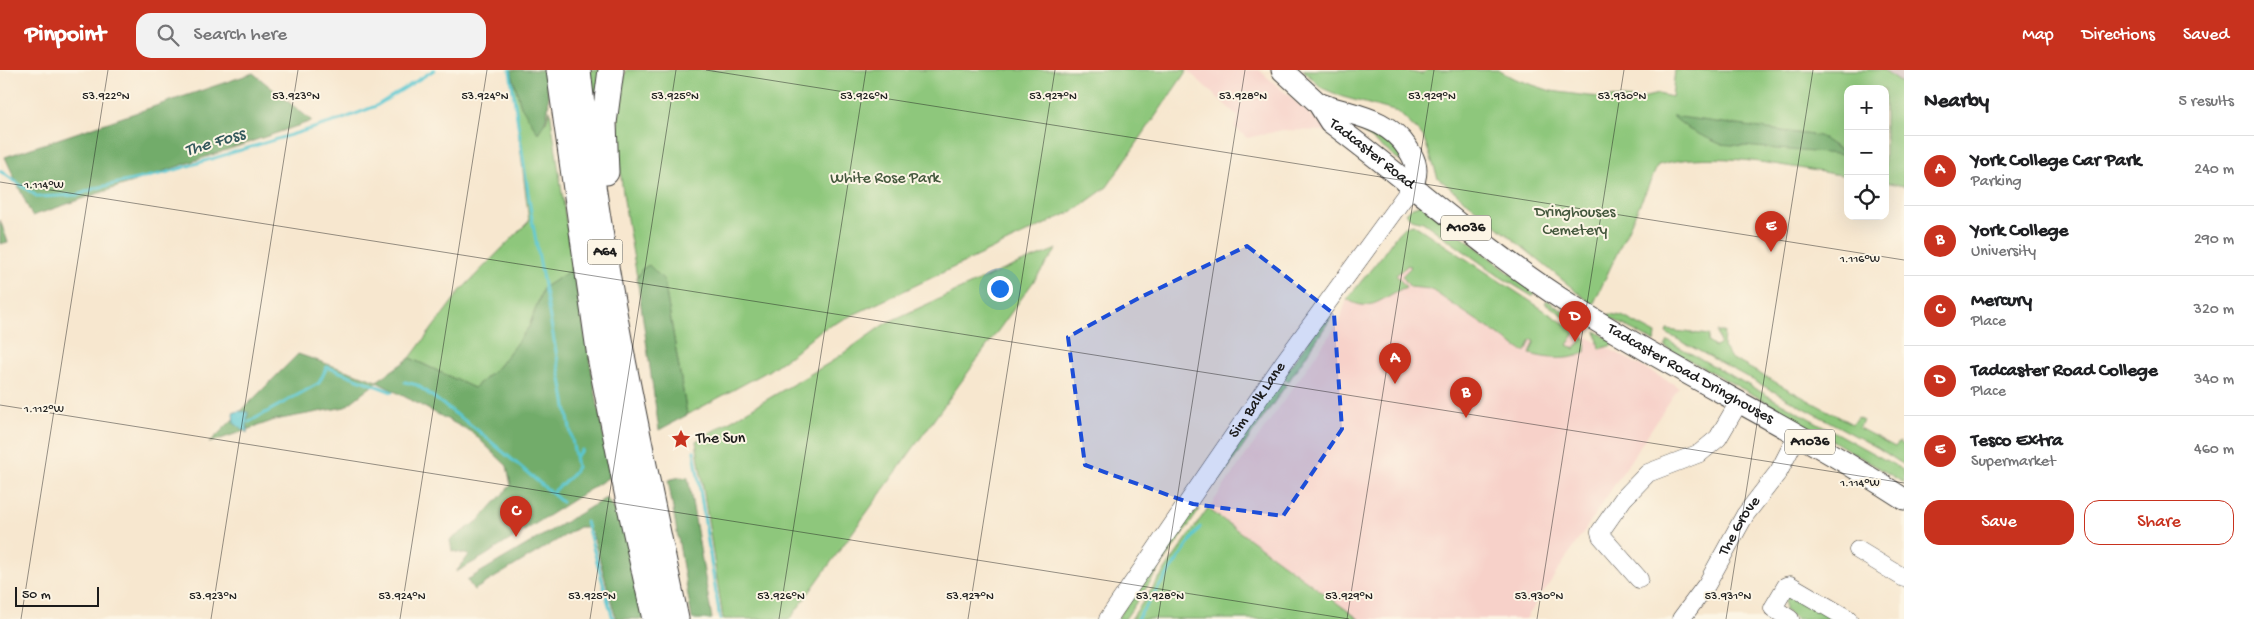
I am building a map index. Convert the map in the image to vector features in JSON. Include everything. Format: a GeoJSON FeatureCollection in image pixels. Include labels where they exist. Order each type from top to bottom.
{"type":"FeatureCollection","features":[{"type":"Feature","properties":{"kind":"highway","name":"A64"},"geometry":{"type":"LineString","coordinates":[[559,70],[600,356],[627,438]]}},
{"type":"Feature","properties":{"kind":"highway","name":"A64"},"geometry":{"type":"LineString","coordinates":[[578,70],[584,124],[616,318],[627,438],[639,497],[655,619]]}},
{"type":"Feature","properties":{"kind":"highway","name":"A64"},"geometry":{"type":"LineString","coordinates":[[611,70],[604,123],[605,162],[619,280],[616,318]]}},
{"type":"Feature","properties":{"kind":"highway","name":"A64"},"geometry":{"type":"LineString","coordinates":[[639,497],[676,619]]}},
{"type":"Feature","properties":{"kind":"main road","name":"Tadcaster Road"},"geometry":{"type":"LineString","coordinates":[[1282,70],[1318,103],[1330,122],[1413,185],[1417,168],[1416,162],[1403,141],[1391,128],[1372,119],[1318,103]]}},
{"type":"Feature","properties":{"kind":"main road","name":"Tadcaster Road Dringhouses"},"geometry":{"type":"LineString","coordinates":[[1413,185],[1494,251],[1572,306],[1798,434],[1904,499]]}},
{"type":"Feature","properties":{"kind":"street","name":"Sim Balk Lane"},"geometry":{"type":"LineString","coordinates":[[1108,619],[1284,362],[1413,185]]}},
{"type":"Feature","properties":{"kind":"street"},"geometry":{"type":"LineString","coordinates":[[1639,579],[1601,536],[1600,532],[1623,499],[1648,473],[1700,453],[1718,438],[1739,402]]}},
{"type":"Feature","properties":{"kind":"street","name":"The Grove"},"geometry":{"type":"LineString","coordinates":[[1681,619],[1707,584],[1741,521],[1779,471],[1798,434]]}},
{"type":"Feature","properties":{"kind":"street"},"geometry":{"type":"LineString","coordinates":[[1858,550],[1904,578]]}},
{"type":"Feature","properties":{"kind":"street"},"geometry":{"type":"LineString","coordinates":[[1790,619],[1769,614],[1786,586],[1790,585],[1848,619]]}},
{"type":"Feature","properties":{"kind":"highlighted area"},"geometry":{"type":"Polygon","coordinates":[[[1247,246],[1334,314],[1342,429],[1283,516],[1193,504],[1085,465],[1068,337],[1139,298],[1247,246]]]}},
{"type":"Feature","properties":{"kind":"shaded area"},"geometry":{"type":"Polygon","coordinates":[[[1187,70],[1259,70],[1329,131],[1282,130],[1247,138],[1234,127],[1239,117],[1187,70]]]}},
{"type":"Feature","properties":{"kind":"shaded area"},"geometry":{"type":"Polygon","coordinates":[[[1884,70],[1904,70],[1904,85],[1884,70]]]}},
{"type":"Feature","properties":{"kind":"shaded area"},"geometry":{"type":"Polygon","coordinates":[[[1413,224],[1571,328],[1679,387],[1526,619],[1131,619],[1339,322],[1347,299],[1398,233],[1405,226],[1413,224]]]}},
{"type":"Feature","properties":{"kind":"green space"},"geometry":{"type":"Polygon","coordinates":[[[511,70],[521,106],[546,122],[550,110],[573,269],[543,288],[529,327],[498,367],[474,388],[410,358],[461,290],[529,221],[511,70]]]}},
{"type":"Feature","properties":{"kind":"green space"},"geometry":{"type":"Polygon","coordinates":[[[511,70],[545,70],[549,103],[546,118],[538,133],[521,106],[511,70]]]}},
{"type":"Feature","properties":{"kind":"green space"},"geometry":{"type":"Polygon","coordinates":[[[590,70],[608,70],[596,150],[590,70]]]}},
{"type":"Feature","properties":{"kind":"green space","name":"White Rose Park"},"geometry":{"type":"Polygon","coordinates":[[[626,70],[1187,70],[1107,187],[1075,210],[821,330],[794,353],[768,371],[687,415],[664,280],[642,269],[637,278],[624,201],[618,147],[618,121],[626,70]]]}},
{"type":"Feature","properties":{"kind":"green space","name":"Dringhouses Cemetery"},"geometry":{"type":"Polygon","coordinates":[[[1303,70],[1401,70],[1421,74],[1428,70],[1498,70],[1515,79],[1551,91],[1588,96],[1638,99],[1658,94],[1672,97],[1675,70],[1884,70],[1904,85],[1904,186],[1889,183],[1889,85],[1844,85],[1844,152],[1818,136],[1674,117],[1690,130],[1844,154],[1844,175],[1753,161],[1728,159],[1680,160],[1658,165],[1593,305],[1438,178],[1423,136],[1398,112],[1343,97],[1322,88],[1303,70]]]}},
{"type":"Feature","properties":{"kind":"green space"},"geometry":{"type":"Polygon","coordinates":[[[253,73],[312,121],[32,216],[5,157],[253,73]]]}},
{"type":"Feature","properties":{"kind":"green space"},"geometry":{"type":"Polygon","coordinates":[[[1672,116],[1819,136],[1844,152],[1844,155],[1720,144],[1690,130],[1672,116]]]}},
{"type":"Feature","properties":{"kind":"green space"},"geometry":{"type":"Polygon","coordinates":[[[1354,126],[1373,131],[1386,138],[1406,165],[1354,126]]]}},
{"type":"Feature","properties":{"kind":"green space"},"geometry":{"type":"Polygon","coordinates":[[[1421,204],[1535,293],[1532,296],[1499,276],[1423,222],[1411,219],[1405,213],[1410,208],[1421,204]]]}},
{"type":"Feature","properties":{"kind":"green space"},"geometry":{"type":"Polygon","coordinates":[[[0,220],[8,242],[0,244],[0,220]]]}},
{"type":"Feature","properties":{"kind":"green space"},"geometry":{"type":"Polygon","coordinates":[[[1413,224],[1571,328],[1575,333],[1567,345],[1575,349],[1584,337],[1586,339],[1585,353],[1578,356],[1558,358],[1530,354],[1535,340],[1531,339],[1526,352],[1521,350],[1430,289],[1410,287],[1402,276],[1411,267],[1408,265],[1396,275],[1406,287],[1370,305],[1355,303],[1347,299],[1398,233],[1405,226],[1413,224]]]}},
{"type":"Feature","properties":{"kind":"green space"},"geometry":{"type":"Polygon","coordinates":[[[1057,249],[790,619],[723,619],[696,441],[831,362],[886,323],[998,272],[1057,249]]]}},
{"type":"Feature","properties":{"kind":"green space"},"geometry":{"type":"Polygon","coordinates":[[[649,265],[664,280],[687,415],[659,430],[637,278],[642,269],[649,265]]]}},
{"type":"Feature","properties":{"kind":"green space"},"geometry":{"type":"Polygon","coordinates":[[[573,269],[611,476],[456,572],[469,555],[452,551],[450,540],[478,521],[511,485],[507,466],[473,433],[377,382],[345,407],[275,420],[209,443],[298,354],[377,381],[410,358],[474,388],[498,367],[529,327],[543,288],[573,269]]]}},
{"type":"Feature","properties":{"kind":"green space"},"geometry":{"type":"Polygon","coordinates":[[[1547,300],[1575,319],[1573,322],[1545,303],[1547,300]]]}},
{"type":"Feature","properties":{"kind":"green space"},"geometry":{"type":"Polygon","coordinates":[[[1331,308],[1331,318],[1288,382],[1282,378],[1331,308]]]}},
{"type":"Feature","properties":{"kind":"green space"},"geometry":{"type":"Polygon","coordinates":[[[1610,314],[1622,316],[1656,334],[1655,342],[1607,316],[1610,314]]]}},
{"type":"Feature","properties":{"kind":"green space"},"geometry":{"type":"Polygon","coordinates":[[[1667,330],[1709,335],[1708,342],[1715,347],[1720,344],[1717,332],[1724,332],[1723,347],[1731,358],[1852,424],[1857,417],[1863,420],[1859,428],[1895,447],[1899,442],[1904,445],[1904,465],[1878,448],[1666,333],[1667,330]]]}},
{"type":"Feature","properties":{"kind":"green space"},"geometry":{"type":"Polygon","coordinates":[[[1596,331],[1613,342],[1613,345],[1599,349],[1596,331]]]}},
{"type":"Feature","properties":{"kind":"green space"},"geometry":{"type":"Polygon","coordinates":[[[1668,341],[1898,467],[1904,471],[1904,483],[1776,407],[1665,347],[1668,341]]]}},
{"type":"Feature","properties":{"kind":"green space"},"geometry":{"type":"Polygon","coordinates":[[[1280,381],[1286,385],[1219,481],[1219,472],[1280,381]]]}},
{"type":"Feature","properties":{"kind":"green space"},"geometry":{"type":"Polygon","coordinates":[[[680,477],[688,478],[712,619],[692,619],[668,480],[680,477]]]}},
{"type":"Feature","properties":{"kind":"green space"},"geometry":{"type":"Polygon","coordinates":[[[606,498],[624,521],[644,619],[616,619],[592,532],[587,527],[579,527],[474,590],[467,580],[606,498]]]}},
{"type":"Feature","properties":{"kind":"green space"},"geometry":{"type":"Polygon","coordinates":[[[1208,508],[1211,511],[1359,619],[1131,619],[1208,508]]]}},
{"type":"Feature","properties":{"kind":"green space"},"geometry":{"type":"Polygon","coordinates":[[[1200,509],[1125,619],[1117,619],[1188,515],[1200,509]]]}},
{"type":"Feature","properties":{"kind":"green space"},"geometry":{"type":"Polygon","coordinates":[[[1790,592],[1840,619],[1797,619],[1785,611],[1785,595],[1790,592]]]}},
{"type":"Feature","properties":{"kind":"water"},"geometry":{"type":"Polygon","coordinates":[[[239,411],[248,412],[247,433],[234,423],[233,413],[239,411]]]}},
{"type":"Feature","properties":{"kind":"waterway","name":"The Foss"},"geometry":{"type":"LineString","coordinates":[[0,171],[38,197],[78,195],[96,188],[165,173],[340,120],[376,106],[434,70]]}},
{"type":"Feature","properties":{"kind":"waterway"},"geometry":{"type":"LineString","coordinates":[[510,70],[532,219],[577,467],[572,475],[553,492]]}},
{"type":"Feature","properties":{"kind":"waterway"},"geometry":{"type":"LineString","coordinates":[[249,422],[319,383],[327,367],[392,392]]}},
{"type":"Feature","properties":{"kind":"waterway"},"geometry":{"type":"LineString","coordinates":[[405,382],[417,385],[476,429],[562,502]]}},
{"type":"Feature","properties":{"kind":"waterway"},"geometry":{"type":"LineString","coordinates":[[575,457],[582,450]]}},
{"type":"Feature","properties":{"kind":"waterway"},"geometry":{"type":"LineString","coordinates":[[694,451],[720,619]]}},
{"type":"Feature","properties":{"kind":"waterway"},"geometry":{"type":"LineString","coordinates":[[586,522],[613,619]]}},
{"type":"Feature","properties":{"kind":"waterway"},"geometry":{"type":"LineString","coordinates":[[1137,619],[1200,527]]}},
{"type":"Feature","properties":{"kind":"place","name":"Tesco Extra"},"geometry":{"type":"Point","coordinates":[1771,252]}},
{"type":"Feature","properties":{"kind":"place","name":"Tadcaster Road College"},"geometry":{"type":"Point","coordinates":[1575,342]}},
{"type":"Feature","properties":{"kind":"place","name":"York College Car Park"},"geometry":{"type":"Point","coordinates":[1395,384]}},
{"type":"Feature","properties":{"kind":"place","name":"York College"},"geometry":{"type":"Point","coordinates":[1466,418]}},
{"type":"Feature","properties":{"kind":"place","name":"The Sun"},"geometry":{"type":"Point","coordinates":[681,439]}},
{"type":"Feature","properties":{"kind":"place","name":"Mercury"},"geometry":{"type":"Point","coordinates":[516,537]}}]}
